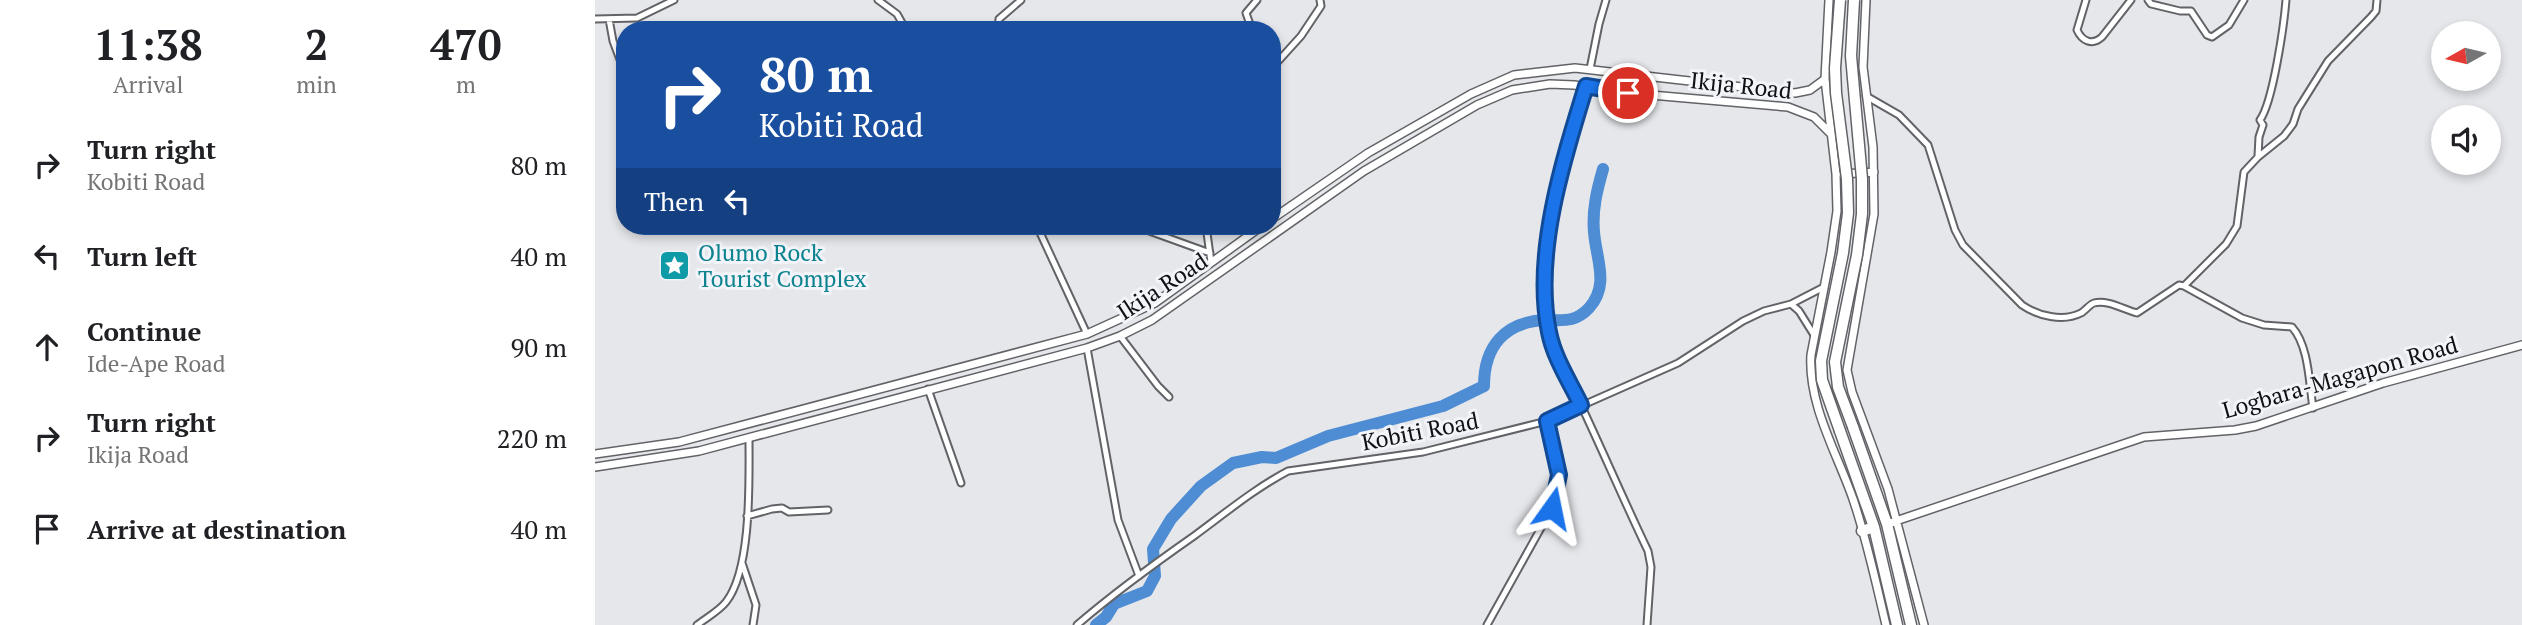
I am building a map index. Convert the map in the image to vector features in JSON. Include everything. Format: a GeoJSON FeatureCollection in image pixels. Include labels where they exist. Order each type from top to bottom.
{"type":"FeatureCollection","features":[{"type":"Feature","properties":{"kind":"highway"},"geometry":{"type":"LineString","coordinates":[[1840,0],[1835,68],[1848,212],[1843,253],[1821,361],[1822,380],[1874,527],[1897,625]]}},
{"type":"Feature","properties":{"kind":"highway"},"geometry":{"type":"LineString","coordinates":[[1854,0],[1851,56],[1862,179],[1861,214],[1857,255],[1835,362],[1835,378],[1893,523],[1911,625]]}},
{"type":"Feature","properties":{"kind":"highway"},"geometry":{"type":"LineString","coordinates":[[1862,531],[1874,527]]}},
{"type":"Feature","properties":{"kind":"street"},"geometry":{"type":"LineString","coordinates":[[595,19],[637,18],[674,0]]}},
{"type":"Feature","properties":{"kind":"street"},"geometry":{"type":"LineString","coordinates":[[878,0],[897,14],[901,21]]}},
{"type":"Feature","properties":{"kind":"street"},"geometry":{"type":"LineString","coordinates":[[999,21],[1021,0]]}},
{"type":"Feature","properties":{"kind":"street"},"geometry":{"type":"LineString","coordinates":[[1249,21],[1246,13],[1257,0]]}},
{"type":"Feature","properties":{"kind":"street"},"geometry":{"type":"LineString","coordinates":[[1281,58],[1301,36],[1321,6],[1320,0]]}},
{"type":"Feature","properties":{"kind":"street"},"geometry":{"type":"LineString","coordinates":[[1590,69],[1606,0]]}},
{"type":"Feature","properties":{"kind":"street"},"geometry":{"type":"LineString","coordinates":[[1829,0],[1825,79],[1836,174],[1837,211],[1810,372],[1813,390],[1862,531],[1886,625]]}},
{"type":"Feature","properties":{"kind":"street"},"geometry":{"type":"LineString","coordinates":[[1866,0],[1862,52],[1874,172],[1874,214],[1847,370],[1852,392],[1888,489],[1893,523],[1924,625]]}},
{"type":"Feature","properties":{"kind":"street"},"geometry":{"type":"LineString","coordinates":[[2086,0],[2077,30],[2083,39],[2091,42],[2102,37],[2131,0]]}},
{"type":"Feature","properties":{"kind":"street"},"geometry":{"type":"LineString","coordinates":[[2148,0],[2151,4],[2163,8],[2191,11],[2207,35],[2212,37],[2229,25],[2245,0]]}},
{"type":"Feature","properties":{"kind":"street"},"geometry":{"type":"LineString","coordinates":[[2258,157],[2263,125],[2260,120],[2265,113],[2275,71],[2286,0]]}},
{"type":"Feature","properties":{"kind":"street"},"geometry":{"type":"LineString","coordinates":[[2184,286],[2226,244],[2237,226],[2244,172],[2291,127],[2298,109],[2328,61],[2371,17],[2376,10],[2377,0]]}},
{"type":"Feature","properties":{"kind":"street"},"geometry":{"type":"LineString","coordinates":[[609,19],[616,49]]}},
{"type":"Feature","properties":{"kind":"street","name":"Ikija Road"},"geometry":{"type":"LineString","coordinates":[[1281,213],[1368,153],[1495,82],[1532,71],[1590,69],[1795,93],[1810,90],[1825,79]]}},
{"type":"Feature","properties":{"kind":"street","name":"Ikija Road"},"geometry":{"type":"LineString","coordinates":[[1281,229],[1364,171],[1477,104],[1512,90],[1531,86],[1586,86],[1628,93],[1788,107],[1814,117],[1830,133]]}},
{"type":"Feature","properties":{"kind":"street"},"geometry":{"type":"LineString","coordinates":[[1586,86],[1567,147],[1546,238],[1547,316],[1549,332],[1563,369],[1648,551],[1651,567],[1647,625]]}},
{"type":"Feature","properties":{"kind":"street"},"geometry":{"type":"LineString","coordinates":[[1866,96],[1899,115],[1928,145],[1955,230],[1963,245],[1986,271],[2033,313],[2044,316],[2078,315],[2095,303],[2112,303],[2137,313],[2143,312],[2179,285],[2184,286],[2230,313],[2264,325],[2292,327],[2302,344],[2313,408]]}},
{"type":"Feature","properties":{"kind":"street"},"geometry":{"type":"LineString","coordinates":[[1836,174],[1874,172]]}},
{"type":"Feature","properties":{"kind":"street"},"geometry":{"type":"LineString","coordinates":[[1041,235],[1087,334]]}},
{"type":"Feature","properties":{"kind":"street"},"geometry":{"type":"LineString","coordinates":[[1160,235],[1210,253]]}},
{"type":"Feature","properties":{"kind":"street"},"geometry":{"type":"LineString","coordinates":[[1207,235],[1211,262]]}},
{"type":"Feature","properties":{"kind":"street","name":"Ikija Road"},"geometry":{"type":"LineString","coordinates":[[595,454],[679,442],[1087,334],[1154,303],[1249,235]]}},
{"type":"Feature","properties":{"kind":"street","name":"Ikija Road"},"geometry":{"type":"LineString","coordinates":[[595,467],[664,458],[749,438],[1087,348],[1152,320],[1273,235]]}},
{"type":"Feature","properties":{"kind":"street","name":"Kobiti Road"},"geometry":{"type":"LineString","coordinates":[[1077,625],[1155,564],[1268,482],[1288,471],[1423,452],[1547,421],[1678,363],[1743,321],[1764,311],[1791,304],[1824,287]]}},
{"type":"Feature","properties":{"kind":"street"},"geometry":{"type":"LineString","coordinates":[[1791,304],[1799,311],[1814,336]]}},
{"type":"Feature","properties":{"kind":"street"},"geometry":{"type":"LineString","coordinates":[[2226,306],[2230,313]]}},
{"type":"Feature","properties":{"kind":"street"},"geometry":{"type":"LineString","coordinates":[[1120,336],[1169,397]]}},
{"type":"Feature","properties":{"kind":"street","name":"Logbara-Magapon Road"},"geometry":{"type":"LineString","coordinates":[[1893,523],[2144,437],[2235,430],[2313,408],[2383,383],[2522,345]]}},
{"type":"Feature","properties":{"kind":"street"},"geometry":{"type":"LineString","coordinates":[[1087,348],[1118,520],[1139,576]]}},
{"type":"Feature","properties":{"kind":"street"},"geometry":{"type":"LineString","coordinates":[[928,389],[961,483]]}},
{"type":"Feature","properties":{"kind":"street"},"geometry":{"type":"LineString","coordinates":[[1487,625],[1552,508],[1559,475],[1547,421]]}},
{"type":"Feature","properties":{"kind":"street"},"geometry":{"type":"LineString","coordinates":[[697,625],[726,603],[742,563],[747,516],[749,438]]}},
{"type":"Feature","properties":{"kind":"street"},"geometry":{"type":"LineString","coordinates":[[747,516],[772,509],[789,512],[828,510]]}},
{"type":"Feature","properties":{"kind":"street"},"geometry":{"type":"LineString","coordinates":[[742,563],[756,605],[753,625]]}},
{"type":"Feature","properties":{"kind":"waterway"},"geometry":{"type":"LineString","coordinates":[[1096,625],[1106,617],[1114,604],[1147,591],[1155,576],[1153,549],[1171,519],[1201,486],[1233,463],[1262,457],[1276,458],[1328,436],[1443,406],[1484,386],[1492,349],[1508,331],[1531,322],[1568,320],[1584,313],[1599,290],[1600,272],[1594,216],[1603,169]]}},
{"type":"Feature","properties":{"kind":"place","name":"Olumo Rock Tourist Complex"},"geometry":{"type":"Point","coordinates":[675,265]}},
{"type":"Feature","properties":{"kind":"route"},"geometry":{"type":"LineString","coordinates":[[1552,508],[1559,475],[1547,421],[1581,405],[1549,332],[1545,293],[1546,238],[1567,147],[1586,86],[1628,93]]}}]}
